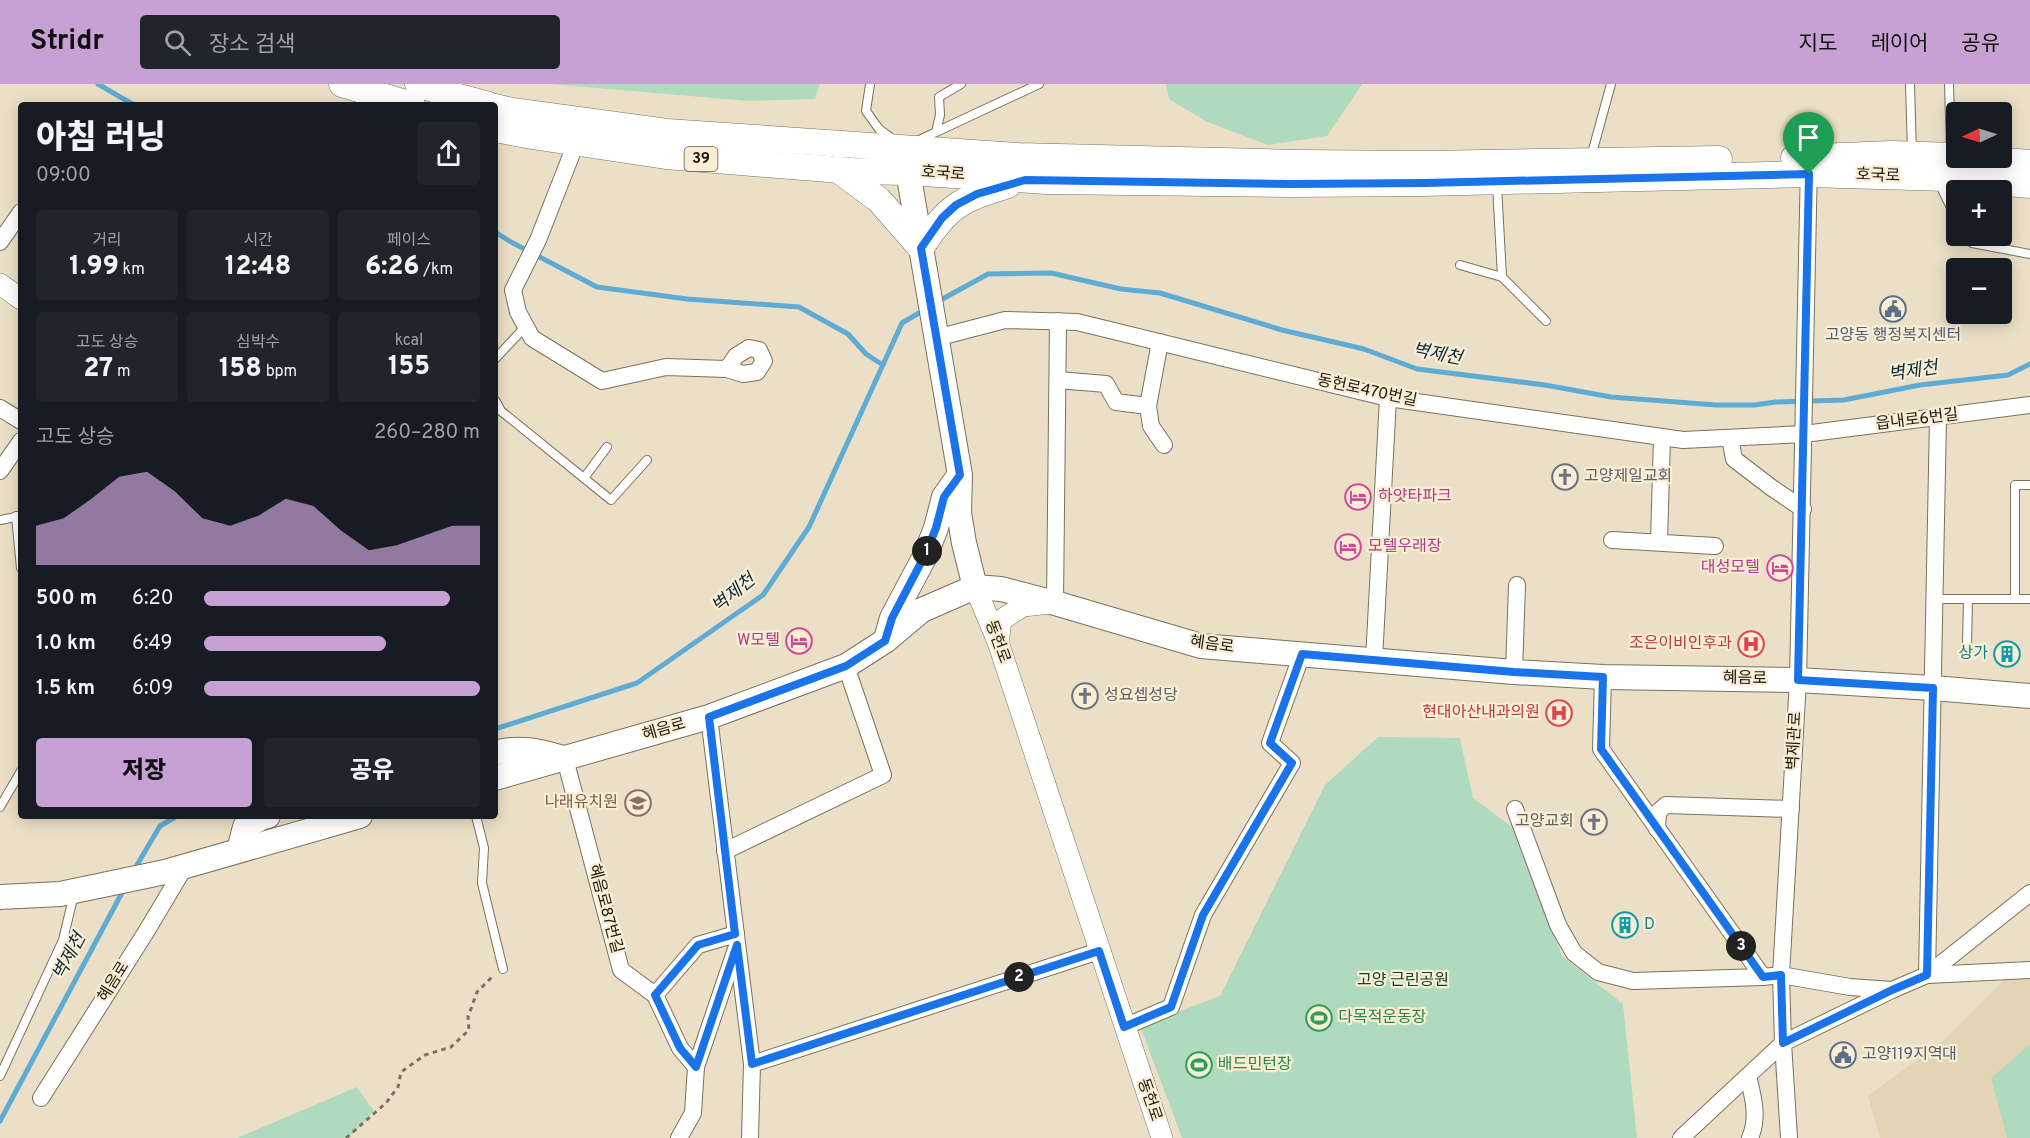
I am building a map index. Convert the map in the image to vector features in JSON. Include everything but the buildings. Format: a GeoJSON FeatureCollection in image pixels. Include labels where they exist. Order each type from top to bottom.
{"type":"FeatureCollection","features":[{"type":"Feature","properties":{"kind":"main road"},"geometry":{"type":"LineString","coordinates":[[342,84],[402,102]]}},
{"type":"Feature","properties":{"kind":"main road"},"geometry":{"type":"LineString","coordinates":[[418,84],[478,102]]}},
{"type":"Feature","properties":{"kind":"main road","name":"호국로"},"geometry":{"type":"LineString","coordinates":[[498,107],[512,111],[667,132],[849,146],[906,160],[1025,180],[1292,184],[1497,182],[1809,165],[1912,154],[1946,155]]}},
{"type":"Feature","properties":{"kind":"main road","name":"호국로"},"geometry":{"type":"LineString","coordinates":[[498,130],[666,156],[837,169],[906,160],[1018,156],[1427,164],[1590,160],[1809,165],[2030,185]]}},
{"type":"Feature","properties":{"kind":"main road"},"geometry":{"type":"LineString","coordinates":[[906,160],[921,248]]}},
{"type":"Feature","properties":{"kind":"main road","name":"호국로"},"geometry":{"type":"LineString","coordinates":[[2012,161],[2030,163]]}},
{"type":"Feature","properties":{"kind":"main road"},"geometry":{"type":"LineString","coordinates":[[837,169],[879,200],[921,248]]}},
{"type":"Feature","properties":{"kind":"main road"},"geometry":{"type":"LineString","coordinates":[[921,248],[942,218],[956,205],[977,194],[1025,180]]}},
{"type":"Feature","properties":{"kind":"main road","name":"동헌로"},"geometry":{"type":"LineString","coordinates":[[921,248],[960,475],[959,513],[975,586]]}},
{"type":"Feature","properties":{"kind":"main road"},"geometry":{"type":"LineString","coordinates":[[885,641],[892,618],[925,555],[936,528],[944,497],[960,475]]}},
{"type":"Feature","properties":{"kind":"main road","name":"혜음로"},"geometry":{"type":"LineString","coordinates":[[498,777],[709,717],[846,666],[885,641],[922,610],[975,586],[1001,589],[1055,603],[1200,646],[1514,672],[1603,677],[1798,680],[2030,696]]}},
{"type":"Feature","properties":{"kind":"main road"},"geometry":{"type":"LineString","coordinates":[[498,752],[511,748],[537,751],[565,759]]}},
{"type":"Feature","properties":{"kind":"main road"},"geometry":{"type":"LineString","coordinates":[[239,850],[245,827],[259,819]]}},
{"type":"Feature","properties":{"kind":"main road"},"geometry":{"type":"LineString","coordinates":[[0,897],[60,894],[80,890],[176,868],[349,819]]}},
{"type":"Feature","properties":{"kind":"street"},"geometry":{"type":"LineString","coordinates":[[576,143],[538,240],[513,290],[518,312],[532,338],[602,381],[666,367],[727,369]]}},
{"type":"Feature","properties":{"kind":"street","name":"벽제관로"},"geometry":{"type":"LineString","coordinates":[[1789,1138],[1781,975],[1798,680],[1809,165]]}},
{"type":"Feature","properties":{"kind":"street"},"geometry":{"type":"LineString","coordinates":[[0,243],[18,216]]}},
{"type":"Feature","properties":{"kind":"street"},"geometry":{"type":"LineString","coordinates":[[0,284],[18,297]]}},
{"type":"Feature","properties":{"kind":"street","name":"동헌로470번길"},"geometry":{"type":"LineString","coordinates":[[935,331],[1005,320],[1077,322],[1388,398],[1683,440],[1730,438],[1804,428]]}},
{"type":"Feature","properties":{"kind":"street"},"geometry":{"type":"LineString","coordinates":[[998,642],[1002,620],[1023,606],[1055,603],[1058,321]]}},
{"type":"Feature","properties":{"kind":"street"},"geometry":{"type":"LineString","coordinates":[[1160,342],[1148,406],[1151,426],[1164,445]]}},
{"type":"Feature","properties":{"kind":"street"},"geometry":{"type":"LineString","coordinates":[[1058,380],[1106,384],[1116,402],[1148,406]]}},
{"type":"Feature","properties":{"kind":"street"},"geometry":{"type":"LineString","coordinates":[[1374,660],[1388,398]]}},
{"type":"Feature","properties":{"kind":"street","name":"읍내로6번길"},"geometry":{"type":"LineString","coordinates":[[1804,428],[1938,418],[2030,405]]}},
{"type":"Feature","properties":{"kind":"street"},"geometry":{"type":"LineString","coordinates":[[0,408],[18,419]]}},
{"type":"Feature","properties":{"kind":"street"},"geometry":{"type":"LineString","coordinates":[[1927,975],[1938,418]]}},
{"type":"Feature","properties":{"kind":"street"},"geometry":{"type":"LineString","coordinates":[[1659,542],[1662,437]]}},
{"type":"Feature","properties":{"kind":"street"},"geometry":{"type":"LineString","coordinates":[[1730,438],[1734,459],[1803,509]]}},
{"type":"Feature","properties":{"kind":"street"},"geometry":{"type":"LineString","coordinates":[[0,471],[18,445]]}},
{"type":"Feature","properties":{"kind":"street"},"geometry":{"type":"LineString","coordinates":[[1612,540],[1715,546]]}},
{"type":"Feature","properties":{"kind":"street"},"geometry":{"type":"LineString","coordinates":[[1514,672],[1517,585]]}},
{"type":"Feature","properties":{"kind":"street","name":"동헌로"},"geometry":{"type":"LineString","coordinates":[[975,586],[998,642],[1162,1138]]}},
{"type":"Feature","properties":{"kind":"street"},"geometry":{"type":"LineString","coordinates":[[1124,1027],[1171,1007],[1203,915],[1292,763],[1270,743],[1302,654]]}},
{"type":"Feature","properties":{"kind":"street"},"geometry":{"type":"LineString","coordinates":[[725,851],[883,775],[846,666]]}},
{"type":"Feature","properties":{"kind":"street"},"geometry":{"type":"LineString","coordinates":[[1603,677],[1601,749],[1763,977]]}},
{"type":"Feature","properties":{"kind":"street"},"geometry":{"type":"LineString","coordinates":[[709,717],[752,1064],[750,1138]]}},
{"type":"Feature","properties":{"kind":"street","name":"혜음로87번길"},"geometry":{"type":"LineString","coordinates":[[565,759],[621,970],[655,995],[680,1048],[696,1067]]}},
{"type":"Feature","properties":{"kind":"street"},"geometry":{"type":"LineString","coordinates":[[1658,829],[1658,812],[1666,805],[1791,809]]}},
{"type":"Feature","properties":{"kind":"street"},"geometry":{"type":"LineString","coordinates":[[1515,809],[1558,925],[1574,953],[1598,972],[1633,981],[1781,975],[1850,987],[1892,990]]}},
{"type":"Feature","properties":{"kind":"street","name":"혜음로"},"geometry":{"type":"LineString","coordinates":[[41,1098],[146,932],[176,868]]}},
{"type":"Feature","properties":{"kind":"street"},"geometry":{"type":"LineString","coordinates":[[1681,1138],[1783,1043],[1927,975],[2030,893]]}},
{"type":"Feature","properties":{"kind":"street"},"geometry":{"type":"LineString","coordinates":[[655,995],[698,945],[736,940]]}},
{"type":"Feature","properties":{"kind":"street"},"geometry":{"type":"LineString","coordinates":[[679,1138],[693,1113],[696,1067],[736,940]]}},
{"type":"Feature","properties":{"kind":"street"},"geometry":{"type":"LineString","coordinates":[[752,1064],[1099,951]]}},
{"type":"Feature","properties":{"kind":"street"},"geometry":{"type":"LineString","coordinates":[[1927,975],[2030,970]]}},
{"type":"Feature","properties":{"kind":"street"},"geometry":{"type":"LineString","coordinates":[[1749,1076],[1754,1101],[1755,1126],[1750,1138]]}},
{"type":"Feature","properties":{"kind":"lane","name":"호국로"},"geometry":{"type":"LineString","coordinates":[[870,84],[866,111],[906,160],[936,132],[1039,84]]}},
{"type":"Feature","properties":{"kind":"lane"},"geometry":{"type":"LineString","coordinates":[[936,132],[940,115],[939,97],[961,84]]}},
{"type":"Feature","properties":{"kind":"lane"},"geometry":{"type":"LineString","coordinates":[[1590,160],[1611,84]]}},
{"type":"Feature","properties":{"kind":"lane","name":"호국로"},"geometry":{"type":"LineString","coordinates":[[1910,84],[1912,154]]}},
{"type":"Feature","properties":{"kind":"lane"},"geometry":{"type":"LineString","coordinates":[[1949,84],[1952,102]]}},
{"type":"Feature","properties":{"kind":"lane"},"geometry":{"type":"LineString","coordinates":[[1937,178],[1946,197]]}},
{"type":"Feature","properties":{"kind":"lane"},"geometry":{"type":"LineString","coordinates":[[1497,182],[1502,277]]}},
{"type":"Feature","properties":{"kind":"lane"},"geometry":{"type":"LineString","coordinates":[[1988,246],[2030,254]]}},
{"type":"Feature","properties":{"kind":"lane"},"geometry":{"type":"LineString","coordinates":[[1460,265],[1502,277],[1546,321]]}},
{"type":"Feature","properties":{"kind":"lane"},"geometry":{"type":"LineString","coordinates":[[498,356],[525,327]]}},
{"type":"Feature","properties":{"kind":"lane"},"geometry":{"type":"LineString","coordinates":[[498,406],[501,411],[611,500],[647,460]]}},
{"type":"Feature","properties":{"kind":"lane"},"geometry":{"type":"LineString","coordinates":[[584,478],[608,447]]}},
{"type":"Feature","properties":{"kind":"lane"},"geometry":{"type":"LineString","coordinates":[[2015,599],[2015,485],[2030,485]]}},
{"type":"Feature","properties":{"kind":"lane"},"geometry":{"type":"LineString","coordinates":[[0,519],[18,516]]}},
{"type":"Feature","properties":{"kind":"lane"},"geometry":{"type":"LineString","coordinates":[[1935,599],[2030,599]]}},
{"type":"Feature","properties":{"kind":"lane"},"geometry":{"type":"LineString","coordinates":[[1967,644],[1968,599]]}},
{"type":"Feature","properties":{"kind":"lane"},"geometry":{"type":"LineString","coordinates":[[0,807],[18,776]]}},
{"type":"Feature","properties":{"kind":"lane"},"geometry":{"type":"LineString","coordinates":[[477,819],[484,848],[482,883],[503,969]]}},
{"type":"Feature","properties":{"kind":"lane"},"geometry":{"type":"LineString","coordinates":[[0,1076],[63,940],[80,890]]}},
{"type":"Feature","properties":{"kind":"path"},"geometry":{"type":"LineString","coordinates":[[346,1138],[386,1103],[398,1087],[401,1072],[425,1055],[451,1047],[469,1030],[468,1017],[477,992],[494,975],[503,973],[503,969]]}},
{"type":"Feature","properties":{"kind":"shaded area"},"geometry":{"type":"Polygon","coordinates":[[[2030,970],[2030,1138],[1880,1138],[1868,1096],[1944,1040],[2013,971],[2030,970]]]}},
{"type":"Feature","properties":{"kind":"green space"},"geometry":{"type":"Polygon","coordinates":[[[551,84],[820,84],[815,99],[748,101],[551,84]]]}},
{"type":"Feature","properties":{"kind":"green space"},"geometry":{"type":"Polygon","coordinates":[[[1166,84],[1362,84],[1327,136],[1268,145],[1205,121],[1169,99],[1166,84]]]}},
{"type":"Feature","properties":{"kind":"green space","name":"고양 근린공원"},"geometry":{"type":"Polygon","coordinates":[[[1378,737],[1460,738],[1473,798],[1515,829],[1562,956],[1623,1004],[1637,1138],[1182,1138],[1140,1026],[1220,996],[1325,785],[1378,737]]]}},
{"type":"Feature","properties":{"kind":"green space"},"geometry":{"type":"Polygon","coordinates":[[[2030,1044],[2030,1138],[2007,1138],[1991,1078],[2030,1044]]]}},
{"type":"Feature","properties":{"kind":"green space"},"geometry":{"type":"Polygon","coordinates":[[[357,1087],[374,1111],[349,1138],[237,1138],[357,1087]]]}},
{"type":"Feature","properties":{"kind":"waterway","name":"벽제천"},"geometry":{"type":"LineString","coordinates":[[98,84],[129,102]]}},
{"type":"Feature","properties":{"kind":"waterway","name":"벽제천"},"geometry":{"type":"LineString","coordinates":[[498,234],[597,287],[687,299],[799,307],[848,334],[866,354],[883,365]]}},
{"type":"Feature","properties":{"kind":"waterway","name":"벽제천"},"geometry":{"type":"LineString","coordinates":[[937,302],[988,274],[1051,273],[1121,289],[1160,293],[1282,330],[1364,349],[1417,369],[1545,385],[1611,397],[1716,405],[1844,400],[1920,385],[2008,375],[2030,364]]}},
{"type":"Feature","properties":{"kind":"waterway","name":"벽제천"},"geometry":{"type":"LineString","coordinates":[[498,728],[637,683],[763,595],[809,527],[902,323],[924,310]]}},
{"type":"Feature","properties":{"kind":"waterway","name":"벽제천"},"geometry":{"type":"LineString","coordinates":[[134,870],[160,826],[172,819]]}},
{"type":"Feature","properties":{"kind":"waterway","name":"벽제천"},"geometry":{"type":"LineString","coordinates":[[0,1121],[124,889]]}},
{"type":"Feature","properties":{"kind":"place","name":"고양동 행정복지센터"},"geometry":{"type":"Point","coordinates":[1893,309]}},
{"type":"Feature","properties":{"kind":"place","name":"고양제일교회"},"geometry":{"type":"Point","coordinates":[1565,477]}},
{"type":"Feature","properties":{"kind":"place","name":"하얏타파크"},"geometry":{"type":"Point","coordinates":[1358,497]}},
{"type":"Feature","properties":{"kind":"place","name":"모텔우래장"},"geometry":{"type":"Point","coordinates":[1348,547]}},
{"type":"Feature","properties":{"kind":"place","name":"대성모텔"},"geometry":{"type":"Point","coordinates":[1780,568]}},
{"type":"Feature","properties":{"kind":"place","name":"W모텔"},"geometry":{"type":"Point","coordinates":[799,641]}},
{"type":"Feature","properties":{"kind":"place","name":"조은이비인후과"},"geometry":{"type":"Point","coordinates":[1751,644]}},
{"type":"Feature","properties":{"kind":"place","name":"상가"},"geometry":{"type":"Point","coordinates":[2007,654]}},
{"type":"Feature","properties":{"kind":"place","name":"성요셉성당"},"geometry":{"type":"Point","coordinates":[1085,696]}},
{"type":"Feature","properties":{"kind":"place","name":"현대아산내과의원"},"geometry":{"type":"Point","coordinates":[1559,713]}},
{"type":"Feature","properties":{"kind":"place","name":"나래유치원"},"geometry":{"type":"Point","coordinates":[638,803]}},
{"type":"Feature","properties":{"kind":"place","name":"고양교회"},"geometry":{"type":"Point","coordinates":[1594,822]}},
{"type":"Feature","properties":{"kind":"place","name":"D"},"geometry":{"type":"Point","coordinates":[1625,925]}},
{"type":"Feature","properties":{"kind":"place","name":"다목적운동장"},"geometry":{"type":"Point","coordinates":[1319,1018]}},
{"type":"Feature","properties":{"kind":"place","name":"고양119지역대"},"geometry":{"type":"Point","coordinates":[1843,1055]}},
{"type":"Feature","properties":{"kind":"place","name":"배드민턴장"},"geometry":{"type":"Point","coordinates":[1199,1065]}},
{"type":"Feature","properties":{"kind":"route"},"geometry":{"type":"LineString","coordinates":[[1809,174],[1798,680],[1933,688],[1927,975],[1783,1043],[1781,975],[1763,977],[1601,749],[1603,677],[1302,654],[1270,743],[1292,763],[1203,915],[1171,1007],[1124,1027],[1099,951],[752,1064],[737,945],[696,1067],[680,1048],[655,995],[698,945],[735,934],[709,717],[846,666],[885,641],[892,618],[925,555],[936,528],[944,497],[960,475],[921,248],[942,218],[956,205],[977,194],[1025,180],[1292,184],[1424,183],[1809,174]]}}]}
